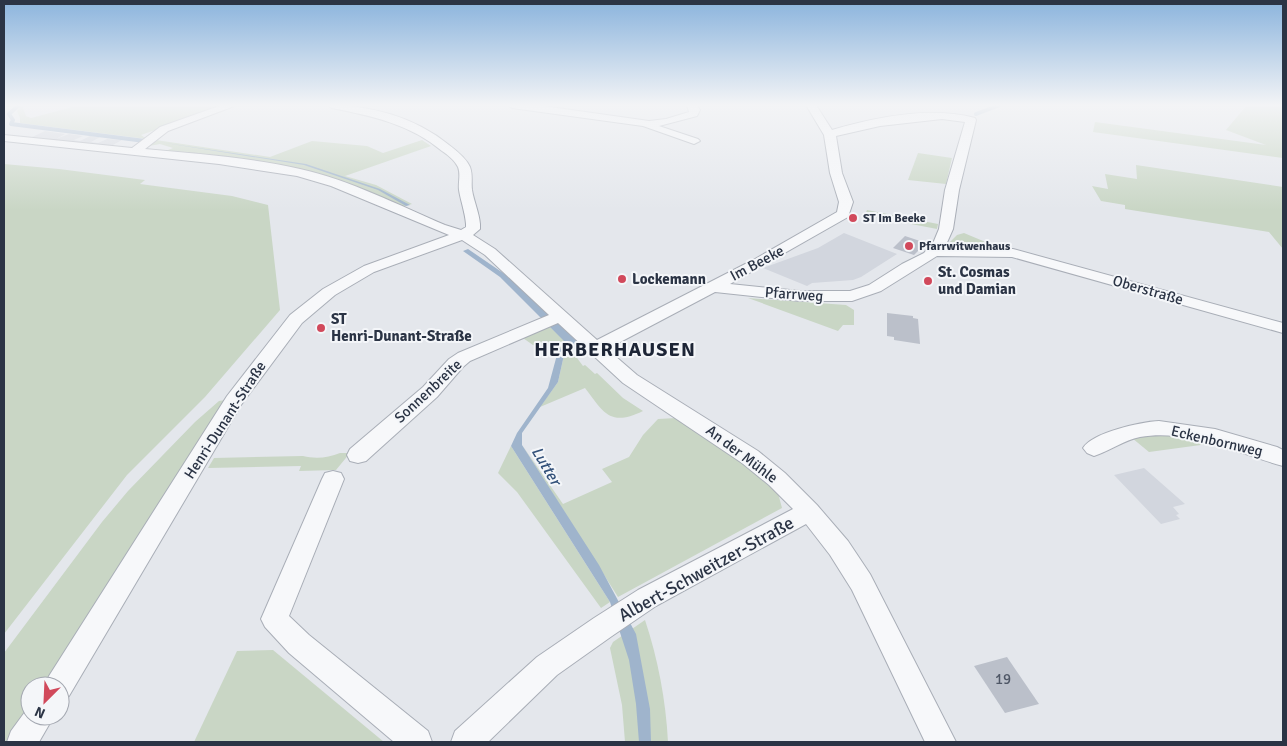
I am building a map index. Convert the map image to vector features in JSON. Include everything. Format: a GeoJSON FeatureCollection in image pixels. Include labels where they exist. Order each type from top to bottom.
{"type":"FeatureCollection","features":[{"type":"Feature","properties":{"kind":"street","name":"An der Mühle"},"geometry":{"type":"LineString","coordinates":[[21,140],[246,163],[305,174],[344,186],[440,228],[463,235],[490,252],[553,319],[595,348],[630,379],[750,457],[777,479],[809,511],[839,548],[861,582],[941,742]]}},
{"type":"Feature","properties":{"kind":"street"},"geometry":{"type":"LineString","coordinates":[[135,152],[151,140]]}},
{"type":"Feature","properties":{"kind":"street"},"geometry":{"type":"LineString","coordinates":[[436,140],[461,161],[465,170],[466,191],[474,219],[473,229],[463,235]]}},
{"type":"Feature","properties":{"kind":"street"},"geometry":{"type":"LineString","coordinates":[[690,140],[694,141]]}},
{"type":"Feature","properties":{"kind":"street","name":"Im Beeke"},"geometry":{"type":"LineString","coordinates":[[595,348],[712,287],[843,214],[846,202],[836,174],[831,140]]}},
{"type":"Feature","properties":{"kind":"street"},"geometry":{"type":"LineString","coordinates":[[875,288],[936,251],[946,225],[965,140]]}},
{"type":"Feature","properties":{"kind":"street"},"geometry":{"type":"LineString","coordinates":[[440,228],[454,222],[474,219]]}},
{"type":"Feature","properties":{"kind":"street","name":"Henri-Dunant-Straße"},"geometry":{"type":"LineString","coordinates":[[65,676],[234,401],[296,319],[329,292],[369,270],[463,235]]}},
{"type":"Feature","properties":{"kind":"street"},"geometry":{"type":"LineString","coordinates":[[936,251],[1012,253]]}},
{"type":"Feature","properties":{"kind":"street","name":"Oberstraße"},"geometry":{"type":"LineString","coordinates":[[1012,253],[1283,328]]}},
{"type":"Feature","properties":{"kind":"street","name":"Pfarrweg"},"geometry":{"type":"LineString","coordinates":[[712,287],[820,297],[852,296],[875,288]]}},
{"type":"Feature","properties":{"kind":"street","name":"Sonnenbreite"},"geometry":{"type":"LineString","coordinates":[[358,455],[430,392],[460,360],[491,344],[553,319]]}},
{"type":"Feature","properties":{"kind":"street","name":"Eckenbornweg"},"geometry":{"type":"LineString","coordinates":[[1094,448],[1130,432],[1159,429],[1192,433],[1259,448],[1283,458]]}},
{"type":"Feature","properties":{"kind":"street"},"geometry":{"type":"LineString","coordinates":[[332,479],[274,618],[299,644],[417,742]]}},
{"type":"Feature","properties":{"kind":"street","name":"Albert-Schweitzer-Straße"},"geometry":{"type":"LineString","coordinates":[[466,742],[548,666],[647,598],[809,511]]}},
{"type":"Feature","properties":{"kind":"street"},"geometry":{"type":"LineString","coordinates":[[22,742],[32,726]]}},
{"type":"Feature","properties":{"kind":"shaded area"},"geometry":{"type":"Polygon","coordinates":[[[48,140],[95,140],[91,142],[98,143],[105,140],[122,140],[111,146],[48,140]]]}},
{"type":"Feature","properties":{"kind":"shaded area"},"geometry":{"type":"Polygon","coordinates":[[[844,233],[897,254],[853,280],[812,283],[807,286],[763,268],[818,248],[844,233]]]}},
{"type":"Feature","properties":{"kind":"shaded area"},"geometry":{"type":"Polygon","coordinates":[[[1144,468],[1185,504],[1173,507],[1179,514],[1176,515],[1180,519],[1161,524],[1114,475],[1144,468]]]}},
{"type":"Feature","properties":{"kind":"green space"},"geometry":{"type":"Polygon","coordinates":[[[156,140],[270,157],[312,141],[367,146],[383,153],[422,140],[431,146],[345,176],[376,185],[412,204],[401,207],[347,184],[222,157],[149,149],[168,150],[173,148],[160,144],[149,146],[156,140]]]}},
{"type":"Feature","properties":{"kind":"green space"},"geometry":{"type":"Polygon","coordinates":[[[1150,140],[1227,140],[1266,145],[1252,140],[1283,140],[1283,158],[1150,140]]]}},
{"type":"Feature","properties":{"kind":"green space"},"geometry":{"type":"Polygon","coordinates":[[[918,153],[952,158],[946,184],[908,180],[918,153]]]}},
{"type":"Feature","properties":{"kind":"green space"},"geometry":{"type":"Polygon","coordinates":[[[4,164],[145,180],[140,184],[232,196],[268,205],[280,310],[205,397],[127,475],[4,634],[4,164]]]}},
{"type":"Feature","properties":{"kind":"green space"},"geometry":{"type":"Polygon","coordinates":[[[1136,165],[1283,187],[1283,249],[1269,232],[1125,209],[1125,205],[1101,201],[1092,186],[1108,189],[1105,174],[1137,179],[1136,165]]]}},
{"type":"Feature","properties":{"kind":"green space"},"geometry":{"type":"Polygon","coordinates":[[[867,210],[938,224],[937,229],[865,215],[867,210]]]}},
{"type":"Feature","properties":{"kind":"green space"},"geometry":{"type":"Polygon","coordinates":[[[964,233],[995,246],[992,248],[963,248],[948,244],[957,235],[964,233]]]}},
{"type":"Feature","properties":{"kind":"green space"},"geometry":{"type":"Polygon","coordinates":[[[748,298],[846,305],[854,310],[854,325],[843,325],[838,331],[748,298]]]}},
{"type":"Feature","properties":{"kind":"green space"},"geometry":{"type":"Polygon","coordinates":[[[547,324],[567,343],[558,351],[559,354],[533,345],[520,336],[547,324]]]}},
{"type":"Feature","properties":{"kind":"green space"},"geometry":{"type":"Polygon","coordinates":[[[571,350],[583,366],[585,365],[595,374],[597,373],[623,398],[643,411],[623,418],[609,415],[597,404],[585,388],[540,407],[558,382],[564,355],[571,350]]]}},
{"type":"Feature","properties":{"kind":"green space"},"geometry":{"type":"Polygon","coordinates":[[[225,400],[54,676],[20,676],[20,726],[22,726],[11,742],[4,742],[4,653],[102,522],[128,491],[195,422],[219,401],[225,400]]]}},
{"type":"Feature","properties":{"kind":"green space"},"geometry":{"type":"Polygon","coordinates":[[[676,418],[732,455],[778,493],[782,508],[618,597],[522,445],[563,504],[612,482],[602,469],[629,457],[643,435],[658,419],[676,418]]]}},
{"type":"Feature","properties":{"kind":"green space"},"geometry":{"type":"Polygon","coordinates":[[[1151,435],[1189,437],[1208,444],[1149,452],[1132,438],[1151,435]]]}},
{"type":"Feature","properties":{"kind":"green space"},"geometry":{"type":"Polygon","coordinates":[[[511,446],[610,602],[601,608],[517,492],[498,473],[511,446]]]}},
{"type":"Feature","properties":{"kind":"green space"},"geometry":{"type":"Polygon","coordinates":[[[350,453],[336,470],[299,471],[301,466],[208,468],[214,458],[303,456],[317,458],[350,453]]]}},
{"type":"Feature","properties":{"kind":"green space"},"geometry":{"type":"Polygon","coordinates":[[[645,620],[661,680],[668,742],[625,742],[622,705],[610,648],[613,642],[645,620]]]}},
{"type":"Feature","properties":{"kind":"green space"},"geometry":{"type":"Polygon","coordinates":[[[273,650],[384,742],[194,742],[237,651],[273,650]]]}},
{"type":"Feature","properties":{"kind":"water"},"geometry":{"type":"Polygon","coordinates":[[[159,142],[306,164],[380,189],[410,205],[406,206],[378,190],[304,165],[159,142]]]}},
{"type":"Feature","properties":{"kind":"water"},"geometry":{"type":"Polygon","coordinates":[[[468,249],[509,277],[581,345],[564,355],[558,382],[522,433],[522,445],[599,565],[636,634],[650,709],[651,742],[639,742],[636,704],[629,660],[610,602],[511,446],[517,433],[548,388],[558,351],[566,343],[500,277],[463,251],[468,249]]]}},
{"type":"Feature","properties":{"kind":"building","name":"Pfarrwitwenhaus"},"geometry":{"type":"Polygon","coordinates":[[[905,236],[926,243],[914,255],[893,248],[905,236]]]}},
{"type":"Feature","properties":{"kind":"building"},"geometry":{"type":"Polygon","coordinates":[[[887,313],[913,316],[913,318],[918,319],[920,344],[894,340],[894,337],[887,336],[887,313]]]}},
{"type":"Feature","properties":{"kind":"building"},"geometry":{"type":"Polygon","coordinates":[[[1007,657],[1039,704],[1005,713],[974,666],[1007,657]]]}},
{"type":"Feature","properties":{"kind":"waterway","name":"Lutter"},"geometry":{"type":"LineString","coordinates":[[136,140],[145,141]]}},
{"type":"Feature","properties":{"kind":"place","name":"ST Im Beeke"},"geometry":{"type":"Point","coordinates":[853,218]}},
{"type":"Feature","properties":{"kind":"place","name":"Pfarrwitwenhaus"},"geometry":{"type":"Point","coordinates":[909,246]}},
{"type":"Feature","properties":{"kind":"place","name":"Lockemann"},"geometry":{"type":"Point","coordinates":[622,279]}},
{"type":"Feature","properties":{"kind":"place","name":"St. Cosmas und Damian"},"geometry":{"type":"Point","coordinates":[928,281]}},
{"type":"Feature","properties":{"kind":"place","name":"ST Henri-Dunant-Straße"},"geometry":{"type":"Point","coordinates":[321,328]}},
{"type":"Feature","properties":{"kind":"district","name":"HERBERHAUSEN"},"geometry":{"type":"Point","coordinates":[615,349]}}]}
